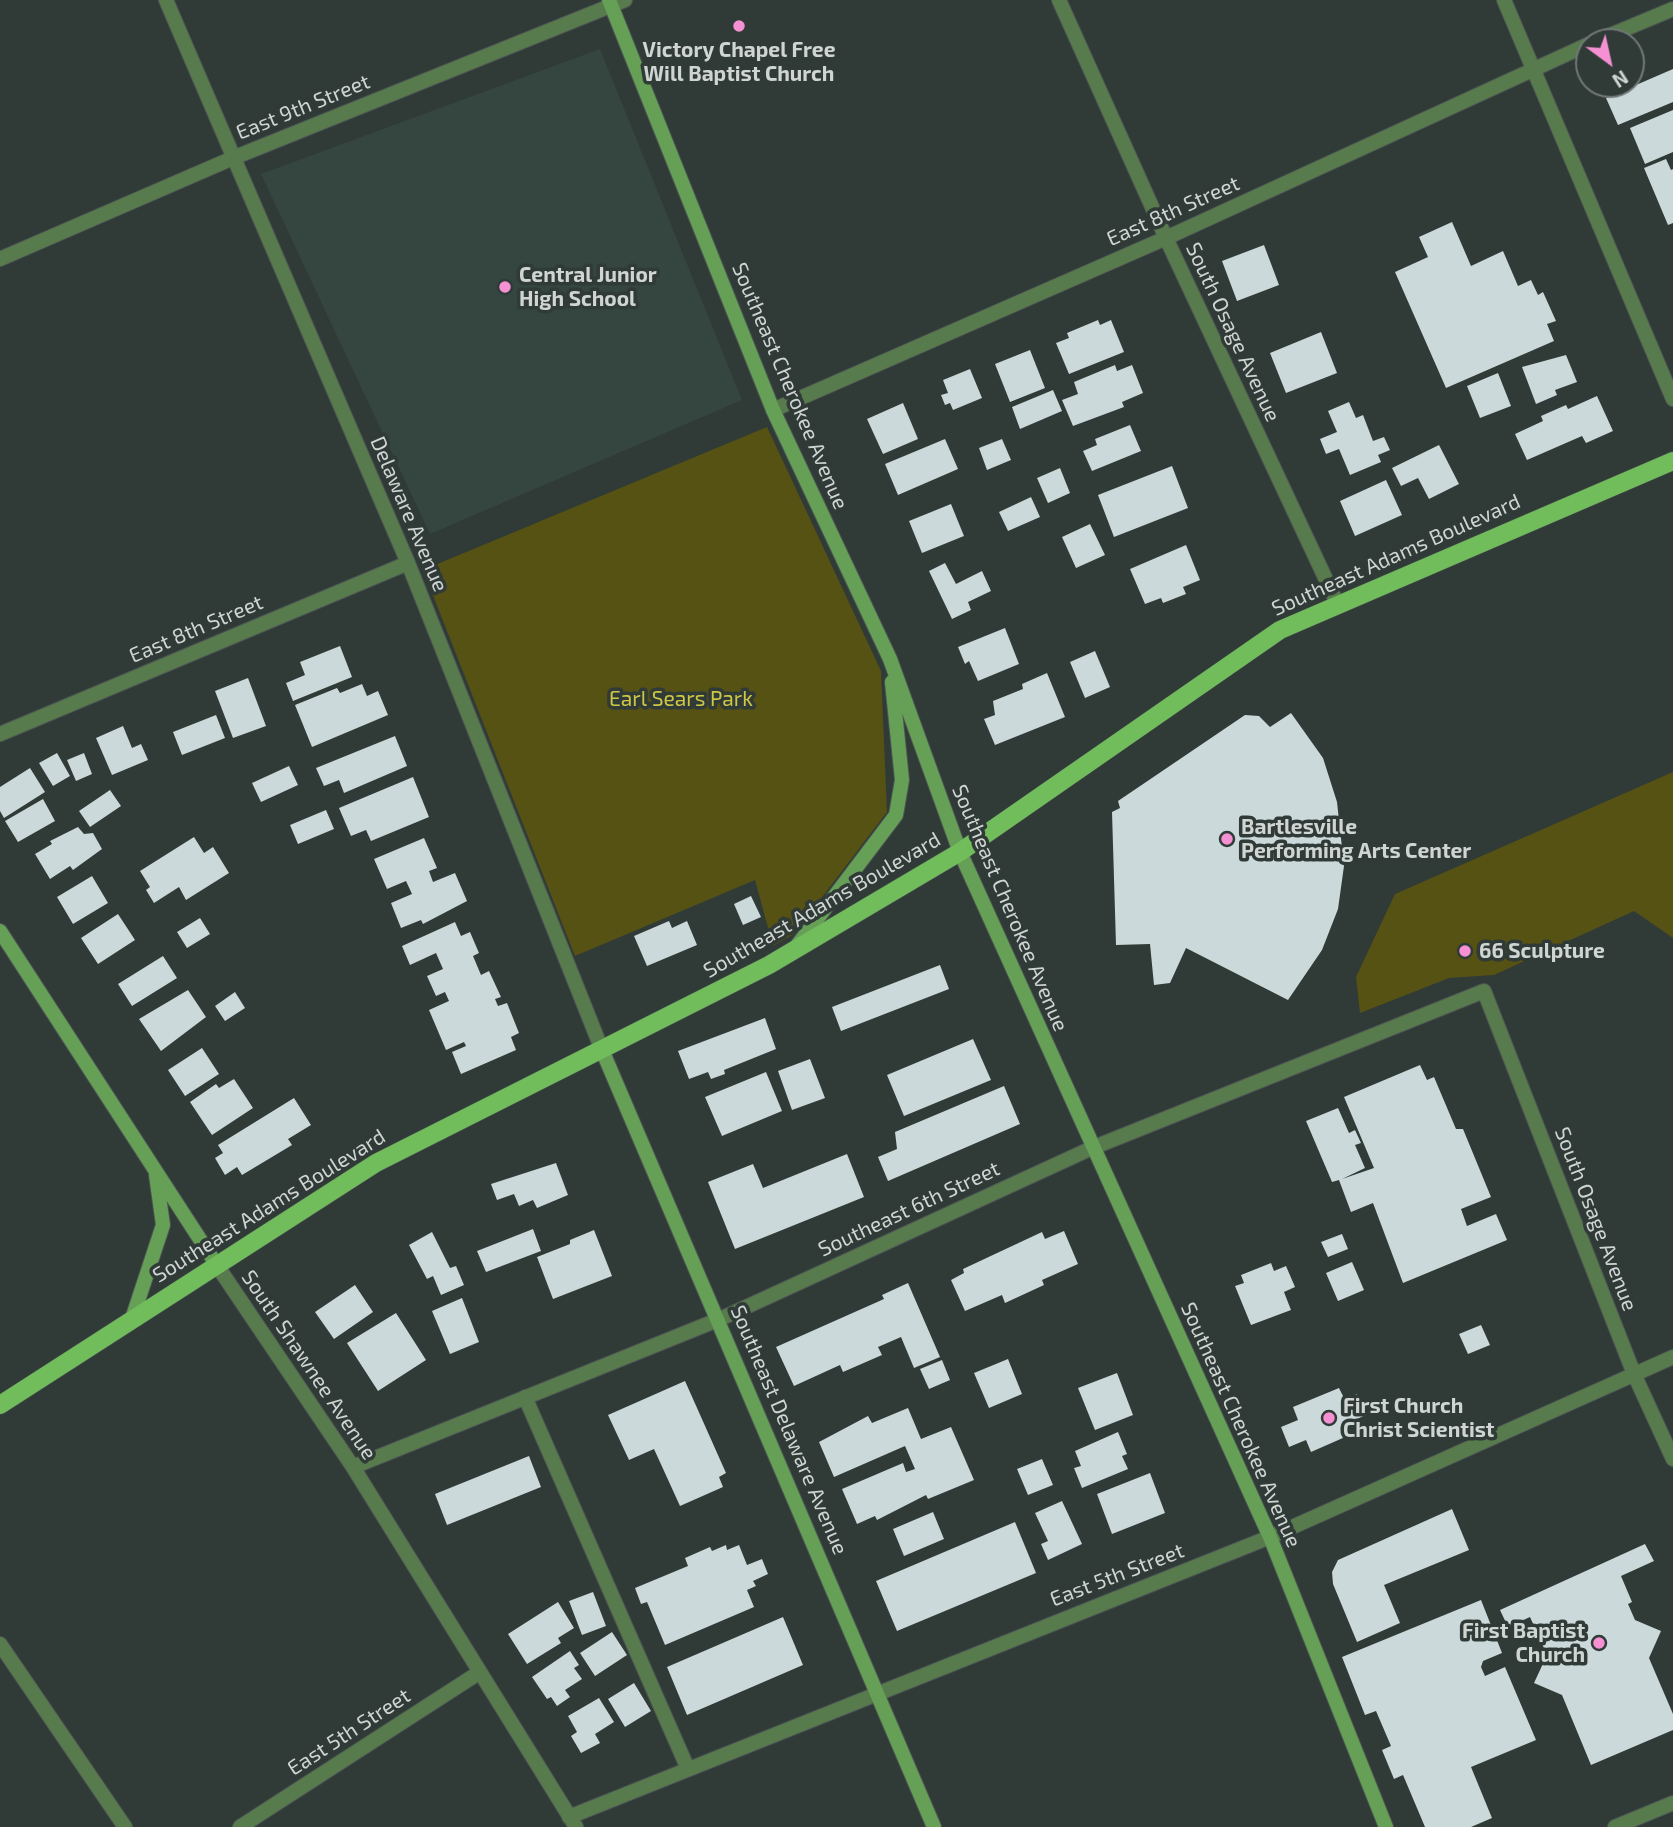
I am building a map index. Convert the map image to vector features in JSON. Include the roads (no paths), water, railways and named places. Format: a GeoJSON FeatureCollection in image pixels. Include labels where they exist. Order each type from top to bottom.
{"type":"FeatureCollection","features":[{"type":"Feature","properties":{"kind":"main road","name":"Southeast Adams Boulevard"},"geometry":{"type":"LineString","coordinates":[[0,1405],[376,1163],[769,965],[960,852],[1280,630],[1337,603],[1673,461]]}},
{"type":"Feature","properties":{"kind":"street","name":"Delaware Avenue"},"geometry":{"type":"LineString","coordinates":[[166,0],[408,563],[602,1050]]}},
{"type":"Feature","properties":{"kind":"street","name":"South Osage Avenue"},"geometry":{"type":"LineString","coordinates":[[1059,0],[1166,238],[1337,603]]}},
{"type":"Feature","properties":{"kind":"street"},"geometry":{"type":"LineString","coordinates":[[1504,0],[1673,399]]}},
{"type":"Feature","properties":{"kind":"street","name":"East 9th Street"},"geometry":{"type":"LineString","coordinates":[[0,259],[233,158],[615,2]]}},
{"type":"Feature","properties":{"kind":"street","name":"Southeast Cherokee Avenue"},"geometry":{"type":"LineString","coordinates":[[615,2],[772,410],[890,659],[960,852],[1270,1537],[1386,1827]]}},
{"type":"Feature","properties":{"kind":"street"},"geometry":{"type":"LineString","coordinates":[[1628,28],[1673,9]]}},
{"type":"Feature","properties":{"kind":"street","name":"East 8th Street"},"geometry":{"type":"LineString","coordinates":[[772,410],[1166,238],[1575,50]]}},
{"type":"Feature","properties":{"kind":"street","name":"East 8th Street"},"geometry":{"type":"LineString","coordinates":[[0,734],[408,563]]}},
{"type":"Feature","properties":{"kind":"street"},"geometry":{"type":"LineString","coordinates":[[796,947],[896,815],[902,780],[890,659]]}},
{"type":"Feature","properties":{"kind":"street","name":"South Shawnee Avenue"},"geometry":{"type":"LineString","coordinates":[[0,931],[216,1264],[353,1466],[573,1822]]}},
{"type":"Feature","properties":{"kind":"street","name":"South Osage Avenue"},"geometry":{"type":"LineString","coordinates":[[1484,992],[1634,1374],[1673,1459]]}},
{"type":"Feature","properties":{"kind":"street","name":"Southeast 6th Street"},"geometry":{"type":"LineString","coordinates":[[353,1466],[720,1319],[1092,1148],[1484,992]]}},
{"type":"Feature","properties":{"kind":"street","name":"Southeast Delaware Avenue"},"geometry":{"type":"LineString","coordinates":[[602,1050],[720,1319],[934,1827]]}},
{"type":"Feature","properties":{"kind":"street"},"geometry":{"type":"LineString","coordinates":[[132,1319],[163,1224],[155,1170]]}},
{"type":"Feature","properties":{"kind":"street","name":"East 5th Street"},"geometry":{"type":"LineString","coordinates":[[573,1822],[688,1769],[1270,1537],[1673,1357]]}},
{"type":"Feature","properties":{"kind":"street"},"geometry":{"type":"LineString","coordinates":[[526,1397],[688,1769]]}},
{"type":"Feature","properties":{"kind":"street"},"geometry":{"type":"LineString","coordinates":[[0,1644],[125,1827]]}},
{"type":"Feature","properties":{"kind":"street","name":"East 5th Street"},"geometry":{"type":"LineString","coordinates":[[240,1827],[480,1672]]}},
{"type":"Feature","properties":{"kind":"street"},"geometry":{"type":"LineString","coordinates":[[1615,1827],[1673,1803]]}},
{"type":"Feature","properties":{"kind":"place","name":"Victory Chapel Free Will Baptist Church"},"geometry":{"type":"Point","coordinates":[739,26]}},
{"type":"Feature","properties":{"kind":"place","name":"Central Junior High School"},"geometry":{"type":"Point","coordinates":[505,287]}},
{"type":"Feature","properties":{"kind":"place","name":"Bartlesville Performing Arts Center"},"geometry":{"type":"Point","coordinates":[1227,839]}},
{"type":"Feature","properties":{"kind":"place","name":"66 Sculpture"},"geometry":{"type":"Point","coordinates":[1465,951]}},
{"type":"Feature","properties":{"kind":"place","name":"First Church Christ Scientist"},"geometry":{"type":"Point","coordinates":[1329,1418]}},
{"type":"Feature","properties":{"kind":"place","name":"First Baptist Church"},"geometry":{"type":"Point","coordinates":[1599,1643]}},
{"type":"Feature","properties":{"kind":"park label","name":"Earl Sears Park"},"geometry":{"type":"Point","coordinates":[681,699]}}]}
